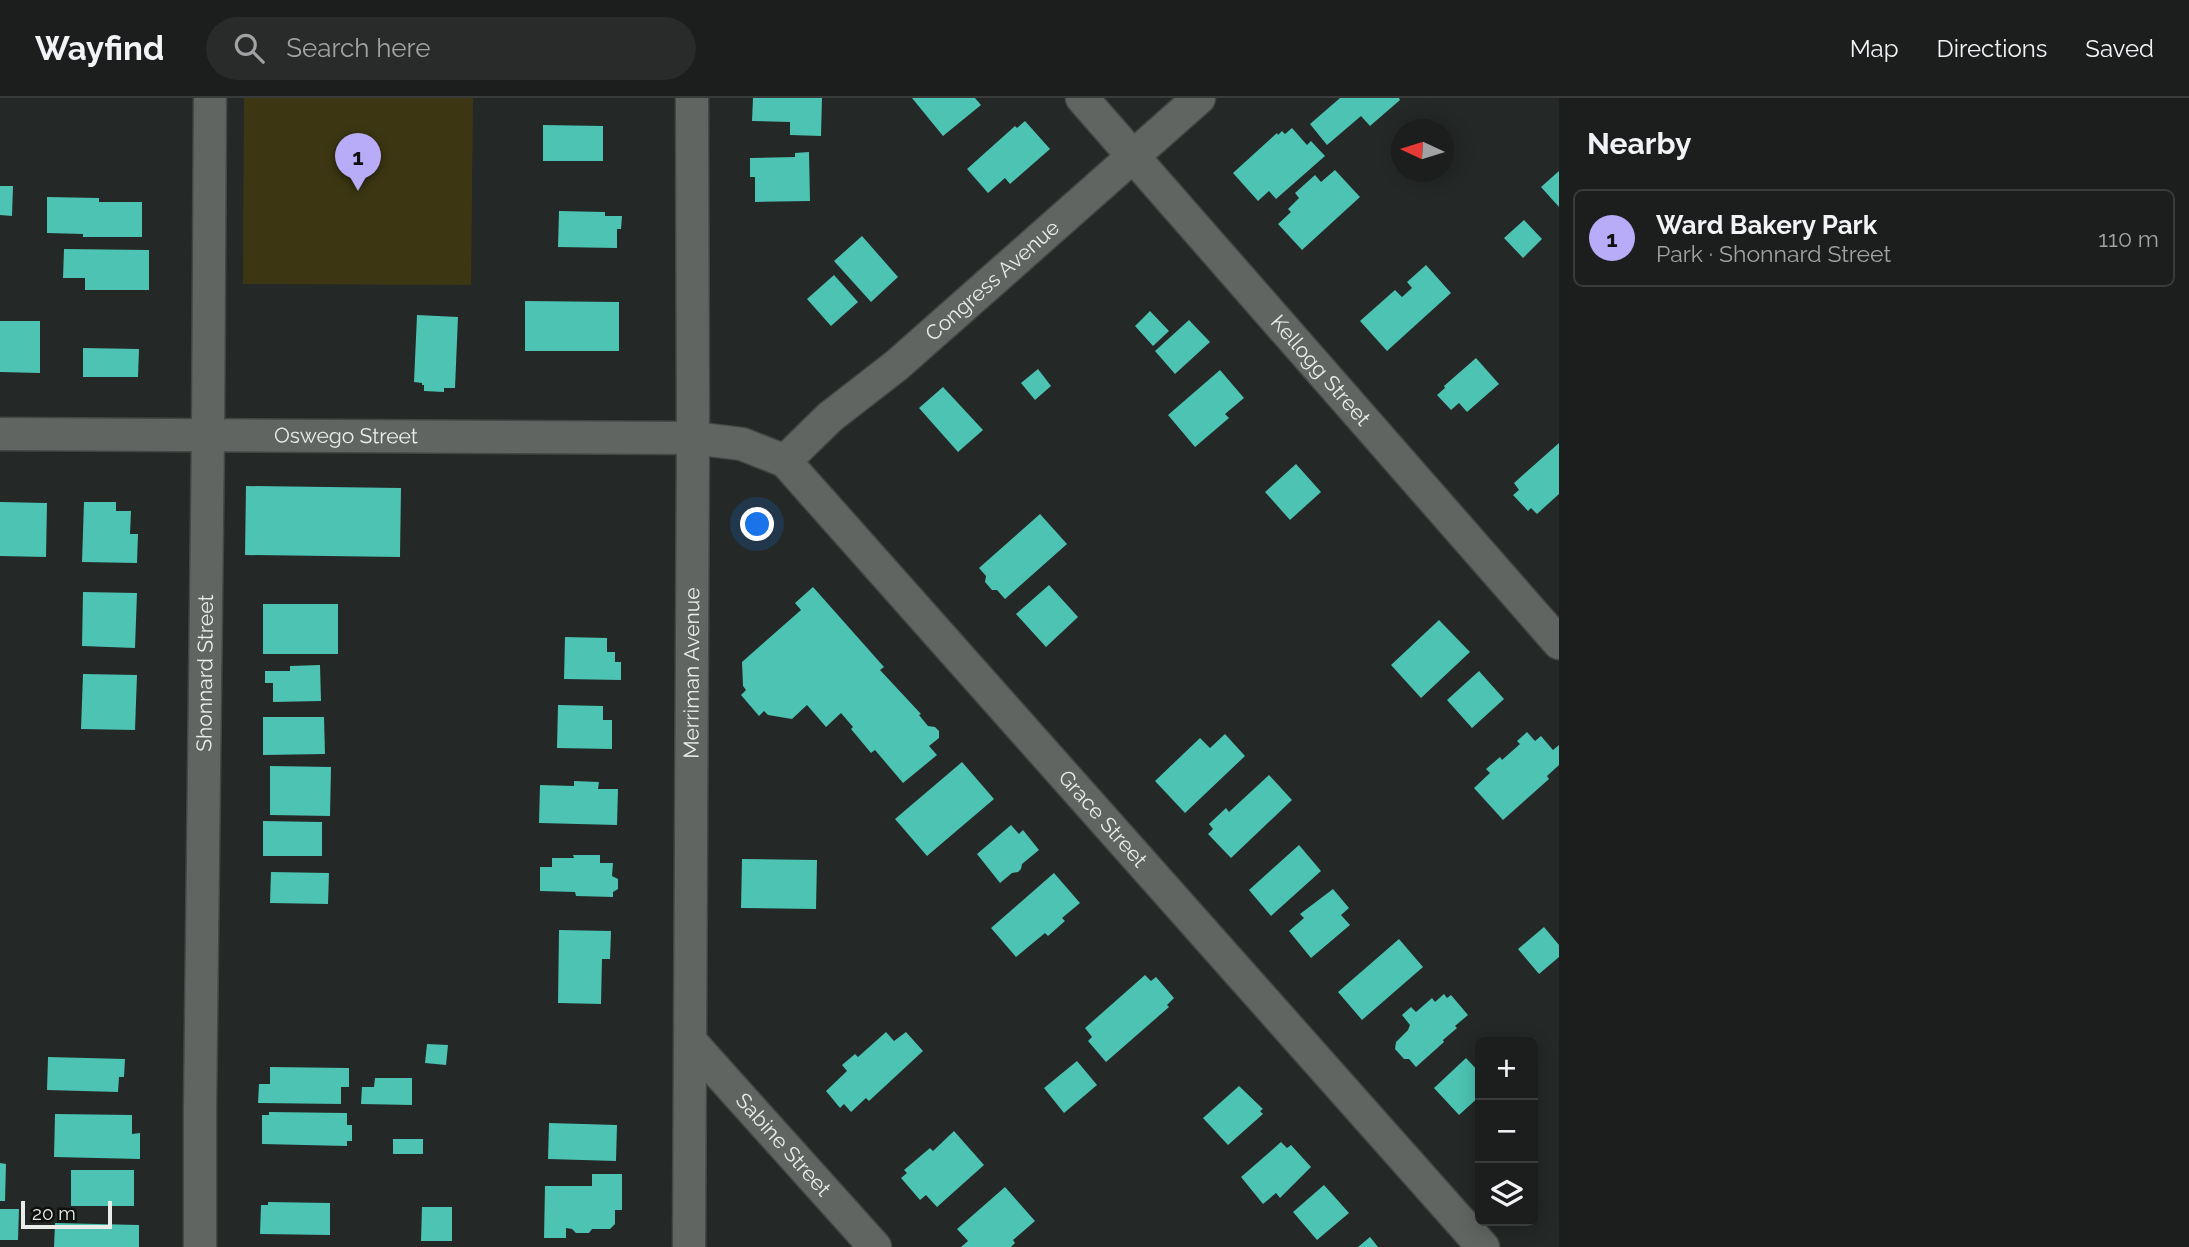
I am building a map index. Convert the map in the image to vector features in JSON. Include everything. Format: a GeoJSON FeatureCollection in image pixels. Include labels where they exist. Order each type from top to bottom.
{"type":"FeatureCollection","features":[{"type":"Feature","properties":{"kind":"street","name":"Shonnard Street"},"geometry":{"type":"LineString","coordinates":[[200,1247],[209,98]]}},
{"type":"Feature","properties":{"kind":"street","name":"Merriman Avenue"},"geometry":{"type":"LineString","coordinates":[[689,1247],[694,438],[692,98]]}},
{"type":"Feature","properties":{"kind":"street","name":"Kellogg Street"},"geometry":{"type":"LineString","coordinates":[[1082,98],[1559,643]]}},
{"type":"Feature","properties":{"kind":"street","name":"Congress Avenue"},"geometry":{"type":"LineString","coordinates":[[785,461],[830,417],[897,365],[1199,98]]}},
{"type":"Feature","properties":{"kind":"street","name":"Oswego Street"},"geometry":{"type":"LineString","coordinates":[[0,434],[694,438]]}},
{"type":"Feature","properties":{"kind":"street","name":"Grace Street"},"geometry":{"type":"LineString","coordinates":[[694,438],[743,444],[785,461],[1483,1247]]}},
{"type":"Feature","properties":{"kind":"street","name":"Sabine Street"},"geometry":{"type":"LineString","coordinates":[[691,1042],[874,1247]]}},
{"type":"Feature","properties":{"kind":"shaded area"},"geometry":{"type":"Polygon","coordinates":[[[244,98],[473,98],[471,285],[243,284],[244,98]]]}},
{"type":"Feature","properties":{"kind":"building"},"geometry":{"type":"Polygon","coordinates":[[[753,98],[822,98],[821,136],[790,135],[790,122],[752,121],[753,98]]]}},
{"type":"Feature","properties":{"kind":"building"},"geometry":{"type":"Polygon","coordinates":[[[912,98],[975,98],[981,105],[943,136],[912,98]]]}},
{"type":"Feature","properties":{"kind":"building"},"geometry":{"type":"Polygon","coordinates":[[[1340,98],[1400,100],[1370,126],[1361,116],[1327,145],[1310,124],[1340,98]]]}},
{"type":"Feature","properties":{"kind":"building"},"geometry":{"type":"Polygon","coordinates":[[[1025,121],[1050,149],[1010,184],[1005,178],[988,193],[967,169],[1015,126],[1017,128],[1025,121]]]}},
{"type":"Feature","properties":{"kind":"building"},"geometry":{"type":"Polygon","coordinates":[[[543,125],[603,126],[603,161],[543,161],[543,125]]]}},
{"type":"Feature","properties":{"kind":"building"},"geometry":{"type":"Polygon","coordinates":[[[1292,128],[1307,145],[1311,141],[1325,156],[1276,199],[1269,191],[1258,201],[1233,173],[1277,133],[1278,135],[1282,131],[1285,134],[1292,128]]]}},
{"type":"Feature","properties":{"kind":"building"},"geometry":{"type":"Polygon","coordinates":[[[809,152],[810,201],[755,202],[755,177],[750,177],[750,158],[795,157],[795,153],[809,152]]]}},
{"type":"Feature","properties":{"kind":"building"},"geometry":{"type":"Polygon","coordinates":[[[1335,170],[1360,197],[1302,250],[1278,224],[1291,212],[1288,209],[1299,198],[1295,193],[1315,175],[1321,182],[1335,170]]]}},
{"type":"Feature","properties":{"kind":"building"},"geometry":{"type":"Polygon","coordinates":[[[1559,171],[1559,207],[1541,187],[1559,171]]]}},
{"type":"Feature","properties":{"kind":"building"},"geometry":{"type":"Polygon","coordinates":[[[0,186],[13,186],[12,216],[0,215],[0,186]]]}},
{"type":"Feature","properties":{"kind":"building"},"geometry":{"type":"Polygon","coordinates":[[[47,197],[99,198],[99,202],[142,202],[142,237],[83,237],[83,234],[47,233],[47,197]]]}},
{"type":"Feature","properties":{"kind":"building"},"geometry":{"type":"Polygon","coordinates":[[[559,211],[605,212],[605,216],[622,216],[621,229],[617,229],[617,248],[558,247],[559,211]]]}},
{"type":"Feature","properties":{"kind":"building"},"geometry":{"type":"Polygon","coordinates":[[[1524,220],[1542,239],[1523,258],[1504,238],[1524,220]]]}},
{"type":"Feature","properties":{"kind":"building"},"geometry":{"type":"Polygon","coordinates":[[[862,236],[898,277],[871,302],[834,261],[862,236]]]}},
{"type":"Feature","properties":{"kind":"building"},"geometry":{"type":"Polygon","coordinates":[[[64,249],[149,250],[149,290],[85,290],[85,278],[63,278],[64,249]]]}},
{"type":"Feature","properties":{"kind":"building"},"geometry":{"type":"Polygon","coordinates":[[[1426,265],[1451,293],[1387,351],[1360,321],[1395,290],[1402,297],[1412,288],[1407,282],[1426,265]]]}},
{"type":"Feature","properties":{"kind":"building"},"geometry":{"type":"Polygon","coordinates":[[[834,275],[858,302],[831,326],[807,299],[834,275]]]}},
{"type":"Feature","properties":{"kind":"building"},"geometry":{"type":"Polygon","coordinates":[[[525,301],[619,302],[619,351],[525,351],[525,301]]]}},
{"type":"Feature","properties":{"kind":"building"},"geometry":{"type":"Polygon","coordinates":[[[1150,311],[1169,331],[1153,346],[1135,326],[1150,311]]]}},
{"type":"Feature","properties":{"kind":"building"},"geometry":{"type":"Polygon","coordinates":[[[417,315],[458,317],[455,388],[444,388],[444,392],[424,391],[422,383],[414,382],[417,315]]]}},
{"type":"Feature","properties":{"kind":"building"},"geometry":{"type":"Polygon","coordinates":[[[1189,320],[1210,342],[1175,374],[1155,351],[1189,320]]]}},
{"type":"Feature","properties":{"kind":"building"},"geometry":{"type":"Polygon","coordinates":[[[0,321],[40,321],[40,373],[0,372],[0,321]]]}},
{"type":"Feature","properties":{"kind":"building"},"geometry":{"type":"Polygon","coordinates":[[[83,348],[139,349],[138,377],[83,377],[83,348]]]}},
{"type":"Feature","properties":{"kind":"building"},"geometry":{"type":"Polygon","coordinates":[[[1476,358],[1499,384],[1467,412],[1459,403],[1451,410],[1437,395],[1476,358]]]}},
{"type":"Feature","properties":{"kind":"building"},"geometry":{"type":"Polygon","coordinates":[[[1038,369],[1051,386],[1035,400],[1021,383],[1038,369]]]}},
{"type":"Feature","properties":{"kind":"building"},"geometry":{"type":"Polygon","coordinates":[[[1220,370],[1244,398],[1225,414],[1229,418],[1195,447],[1168,415],[1220,370]]]}},
{"type":"Feature","properties":{"kind":"building"},"geometry":{"type":"Polygon","coordinates":[[[943,387],[983,430],[958,452],[919,408],[943,387]]]}},
{"type":"Feature","properties":{"kind":"building"},"geometry":{"type":"Polygon","coordinates":[[[1559,443],[1559,494],[1537,514],[1531,508],[1528,511],[1513,495],[1519,490],[1514,483],[1559,443]]]}},
{"type":"Feature","properties":{"kind":"building"},"geometry":{"type":"Polygon","coordinates":[[[1296,464],[1321,492],[1290,520],[1265,492],[1296,464]]]}},
{"type":"Feature","properties":{"kind":"building"},"geometry":{"type":"Polygon","coordinates":[[[246,486],[401,488],[400,557],[245,555],[246,486]]]}},
{"type":"Feature","properties":{"kind":"building"},"geometry":{"type":"Polygon","coordinates":[[[0,502],[47,503],[46,557],[0,556],[0,502]]]}},
{"type":"Feature","properties":{"kind":"building"},"geometry":{"type":"Polygon","coordinates":[[[84,502],[116,502],[116,511],[131,511],[130,534],[138,534],[137,563],[82,562],[84,502]]]}},
{"type":"Feature","properties":{"kind":"building"},"geometry":{"type":"Polygon","coordinates":[[[1040,514],[1067,544],[1005,599],[985,582],[986,576],[979,568],[1040,514]]]}},
{"type":"Feature","properties":{"kind":"building"},"geometry":{"type":"Polygon","coordinates":[[[1049,585],[1078,617],[1046,647],[1016,614],[1049,585]]]}},
{"type":"Feature","properties":{"kind":"building"},"geometry":{"type":"Polygon","coordinates":[[[813,587],[884,667],[880,670],[921,714],[919,715],[928,726],[939,731],[939,738],[929,746],[937,755],[903,783],[875,750],[871,753],[841,713],[826,727],[807,705],[792,719],[768,715],[764,711],[759,716],[741,695],[746,690],[743,686],[742,662],[801,610],[795,603],[813,587]]]}},
{"type":"Feature","properties":{"kind":"building"},"geometry":{"type":"Polygon","coordinates":[[[83,592],[137,593],[135,648],[82,646],[83,592]]]}},
{"type":"Feature","properties":{"kind":"building"},"geometry":{"type":"Polygon","coordinates":[[[263,604],[338,604],[338,654],[263,654],[263,604]]]}},
{"type":"Feature","properties":{"kind":"building"},"geometry":{"type":"Polygon","coordinates":[[[1439,620],[1470,652],[1421,698],[1391,665],[1439,620]]]}},
{"type":"Feature","properties":{"kind":"building"},"geometry":{"type":"Polygon","coordinates":[[[565,637],[607,638],[607,652],[615,652],[615,662],[621,662],[621,680],[564,679],[565,637]]]}},
{"type":"Feature","properties":{"kind":"building"},"geometry":{"type":"Polygon","coordinates":[[[320,665],[321,701],[273,702],[273,683],[265,683],[265,671],[290,671],[290,666],[320,665]]]}},
{"type":"Feature","properties":{"kind":"building"},"geometry":{"type":"Polygon","coordinates":[[[1479,671],[1504,699],[1472,728],[1447,700],[1479,671]]]}},
{"type":"Feature","properties":{"kind":"building"},"geometry":{"type":"Polygon","coordinates":[[[83,674],[137,675],[135,730],[81,729],[83,674]]]}},
{"type":"Feature","properties":{"kind":"building"},"geometry":{"type":"Polygon","coordinates":[[[558,705],[603,706],[603,720],[612,720],[612,749],[557,748],[558,705]]]}},
{"type":"Feature","properties":{"kind":"building"},"geometry":{"type":"Polygon","coordinates":[[[263,717],[324,717],[325,754],[263,755],[263,717]]]}},
{"type":"Feature","properties":{"kind":"building"},"geometry":{"type":"Polygon","coordinates":[[[1527,732],[1535,741],[1541,736],[1553,750],[1559,745],[1559,765],[1547,776],[1549,779],[1503,820],[1474,788],[1490,773],[1486,769],[1500,757],[1502,760],[1520,744],[1517,741],[1527,732]]]}},
{"type":"Feature","properties":{"kind":"building"},"geometry":{"type":"Polygon","coordinates":[[[1225,734],[1245,756],[1185,813],[1155,781],[1200,738],[1210,748],[1225,734]]]}},
{"type":"Feature","properties":{"kind":"building"},"geometry":{"type":"Polygon","coordinates":[[[962,762],[994,799],[927,856],[895,819],[962,762]]]}},
{"type":"Feature","properties":{"kind":"building"},"geometry":{"type":"Polygon","coordinates":[[[270,766],[331,767],[330,816],[270,815],[270,766]]]}},
{"type":"Feature","properties":{"kind":"building"},"geometry":{"type":"Polygon","coordinates":[[[1269,775],[1292,800],[1231,858],[1208,834],[1213,829],[1209,824],[1226,808],[1229,812],[1269,775]]]}},
{"type":"Feature","properties":{"kind":"building"},"geometry":{"type":"Polygon","coordinates":[[[574,781],[599,782],[598,789],[618,789],[617,825],[539,823],[540,785],[574,786],[574,781]]]}},
{"type":"Feature","properties":{"kind":"building"},"geometry":{"type":"Polygon","coordinates":[[[263,821],[322,822],[322,856],[263,856],[263,821]]]}},
{"type":"Feature","properties":{"kind":"building"},"geometry":{"type":"Polygon","coordinates":[[[1011,825],[1019,834],[1023,830],[1039,850],[1022,864],[1018,872],[1012,873],[1000,883],[977,854],[1011,825]]]}},
{"type":"Feature","properties":{"kind":"building"},"geometry":{"type":"Polygon","coordinates":[[[1299,845],[1321,871],[1271,916],[1249,890],[1299,845]]]}},
{"type":"Feature","properties":{"kind":"building"},"geometry":{"type":"Polygon","coordinates":[[[573,855],[600,855],[600,863],[613,863],[612,876],[618,879],[618,889],[613,892],[613,897],[540,891],[540,867],[552,867],[552,858],[574,858],[573,855]]]}},
{"type":"Feature","properties":{"kind":"building"},"geometry":{"type":"Polygon","coordinates":[[[742,859],[817,860],[816,909],[741,908],[742,859]]]}},
{"type":"Feature","properties":{"kind":"building"},"geometry":{"type":"Polygon","coordinates":[[[271,872],[329,873],[328,904],[270,903],[271,872]]]}},
{"type":"Feature","properties":{"kind":"building"},"geometry":{"type":"Polygon","coordinates":[[[1054,873],[1080,903],[1062,918],[1065,921],[1048,936],[1045,933],[1016,957],[991,928],[1054,873]]]}},
{"type":"Feature","properties":{"kind":"building"},"geometry":{"type":"Polygon","coordinates":[[[1333,889],[1349,908],[1341,915],[1350,925],[1311,958],[1289,931],[1304,918],[1300,914],[1333,889]]]}},
{"type":"Feature","properties":{"kind":"building"},"geometry":{"type":"Polygon","coordinates":[[[1544,927],[1559,945],[1559,957],[1539,974],[1518,949],[1544,927]]]}},
{"type":"Feature","properties":{"kind":"building"},"geometry":{"type":"Polygon","coordinates":[[[559,930],[611,931],[610,959],[602,959],[601,1004],[558,1003],[559,930]]]}},
{"type":"Feature","properties":{"kind":"building"},"geometry":{"type":"Polygon","coordinates":[[[1399,939],[1423,967],[1362,1020],[1338,992],[1399,939]]]}},
{"type":"Feature","properties":{"kind":"building"},"geometry":{"type":"Polygon","coordinates":[[[1145,975],[1151,981],[1156,977],[1174,998],[1167,1005],[1169,1007],[1106,1062],[1088,1041],[1092,1037],[1085,1028],[1145,975]]]}},
{"type":"Feature","properties":{"kind":"building"},"geometry":{"type":"Polygon","coordinates":[[[1444,994],[1447,998],[1451,995],[1468,1015],[1455,1026],[1457,1028],[1444,1042],[1416,1067],[1395,1049],[1396,1042],[1410,1025],[1402,1015],[1411,1007],[1416,1012],[1432,998],[1435,1002],[1444,994]]]}},
{"type":"Feature","properties":{"kind":"building"},"geometry":{"type":"Polygon","coordinates":[[[886,1032],[894,1041],[906,1032],[923,1051],[869,1101],[866,1098],[851,1112],[844,1104],[840,1108],[826,1091],[847,1071],[842,1065],[855,1054],[858,1057],[886,1032]]]}},
{"type":"Feature","properties":{"kind":"building"},"geometry":{"type":"Polygon","coordinates":[[[427,1044],[448,1045],[446,1065],[425,1063],[427,1044]]]}},
{"type":"Feature","properties":{"kind":"building"},"geometry":{"type":"Polygon","coordinates":[[[48,1057],[125,1059],[124,1077],[119,1077],[118,1092],[47,1090],[48,1057]]]}},
{"type":"Feature","properties":{"kind":"building"},"geometry":{"type":"Polygon","coordinates":[[[1466,1058],[1475,1068],[1475,1101],[1459,1115],[1434,1088],[1466,1058]]]}},
{"type":"Feature","properties":{"kind":"building"},"geometry":{"type":"Polygon","coordinates":[[[1077,1061],[1097,1085],[1064,1113],[1044,1088],[1077,1061]]]}},
{"type":"Feature","properties":{"kind":"building"},"geometry":{"type":"Polygon","coordinates":[[[270,1067],[349,1068],[349,1087],[341,1087],[341,1104],[258,1103],[259,1084],[270,1084],[270,1067]]]}},
{"type":"Feature","properties":{"kind":"building"},"geometry":{"type":"Polygon","coordinates":[[[375,1078],[412,1078],[412,1105],[361,1104],[362,1087],[374,1087],[375,1078]]]}},
{"type":"Feature","properties":{"kind":"building"},"geometry":{"type":"Polygon","coordinates":[[[1239,1086],[1263,1109],[1260,1111],[1263,1114],[1228,1145],[1203,1118],[1239,1086]]]}},
{"type":"Feature","properties":{"kind":"building"},"geometry":{"type":"Polygon","coordinates":[[[269,1112],[347,1113],[347,1125],[352,1125],[352,1141],[347,1141],[347,1146],[262,1144],[262,1115],[269,1115],[269,1112]]]}},
{"type":"Feature","properties":{"kind":"building"},"geometry":{"type":"Polygon","coordinates":[[[55,1114],[132,1115],[132,1134],[140,1133],[140,1159],[54,1157],[55,1114]]]}},
{"type":"Feature","properties":{"kind":"building"},"geometry":{"type":"Polygon","coordinates":[[[549,1123],[617,1125],[616,1161],[548,1159],[549,1123]]]}},
{"type":"Feature","properties":{"kind":"building"},"geometry":{"type":"Polygon","coordinates":[[[954,1131],[984,1165],[937,1207],[926,1195],[920,1200],[901,1178],[907,1173],[904,1170],[930,1148],[933,1151],[954,1131]]]}},
{"type":"Feature","properties":{"kind":"building"},"geometry":{"type":"Polygon","coordinates":[[[393,1139],[423,1139],[423,1154],[393,1154],[393,1139]]]}},
{"type":"Feature","properties":{"kind":"building"},"geometry":{"type":"Polygon","coordinates":[[[1281,1142],[1287,1148],[1291,1145],[1311,1167],[1280,1198],[1276,1193],[1263,1204],[1241,1177],[1281,1142]]]}},
{"type":"Feature","properties":{"kind":"building"},"geometry":{"type":"Polygon","coordinates":[[[0,1163],[6,1164],[5,1201],[0,1201],[0,1163]]]}},
{"type":"Feature","properties":{"kind":"building"},"geometry":{"type":"Polygon","coordinates":[[[71,1170],[134,1170],[134,1206],[71,1206],[71,1170]]]}},
{"type":"Feature","properties":{"kind":"building"},"geometry":{"type":"Polygon","coordinates":[[[592,1174],[622,1174],[622,1210],[615,1210],[615,1224],[610,1229],[592,1229],[589,1233],[576,1233],[566,1228],[566,1238],[544,1238],[545,1186],[592,1186],[592,1174]]]}},
{"type":"Feature","properties":{"kind":"building"},"geometry":{"type":"Polygon","coordinates":[[[1324,1185],[1349,1213],[1317,1240],[1293,1212],[1324,1185]]]}},
{"type":"Feature","properties":{"kind":"building"},"geometry":{"type":"Polygon","coordinates":[[[1005,1187],[1035,1221],[1013,1240],[1015,1243],[1011,1247],[961,1247],[968,1241],[957,1229],[1005,1187]]]}},
{"type":"Feature","properties":{"kind":"building"},"geometry":{"type":"Polygon","coordinates":[[[268,1202],[330,1203],[330,1235],[260,1234],[261,1205],[268,1205],[268,1202]]]}},
{"type":"Feature","properties":{"kind":"building"},"geometry":{"type":"Polygon","coordinates":[[[422,1207],[452,1207],[452,1241],[421,1241],[422,1207]]]}},
{"type":"Feature","properties":{"kind":"building"},"geometry":{"type":"Polygon","coordinates":[[[0,1209],[19,1209],[18,1240],[0,1240],[0,1209]]]}},
{"type":"Feature","properties":{"kind":"building"},"geometry":{"type":"Polygon","coordinates":[[[55,1223],[139,1225],[139,1247],[54,1247],[55,1223]]]}},
{"type":"Feature","properties":{"kind":"building"},"geometry":{"type":"Polygon","coordinates":[[[1370,1237],[1378,1247],[1358,1247],[1370,1237]]]}},
{"type":"Feature","properties":{"kind":"place","name":"Ward Bakery Park"},"geometry":{"type":"Point","coordinates":[358,191]}}]}
